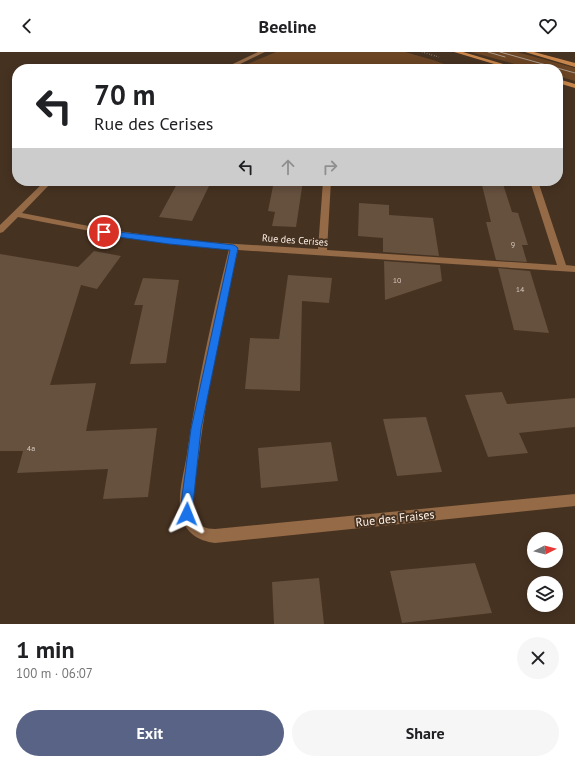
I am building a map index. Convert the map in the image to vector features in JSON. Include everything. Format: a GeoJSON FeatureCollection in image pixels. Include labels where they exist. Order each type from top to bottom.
{"type":"FeatureCollection","features":[{"type":"Feature","properties":{"kind":"main road"},"geometry":{"type":"LineString","coordinates":[[458,52],[500,64]]}},
{"type":"Feature","properties":{"kind":"main road"},"geometry":{"type":"LineString","coordinates":[[528,52],[575,65]]}},
{"type":"Feature","properties":{"kind":"main road"},"geometry":{"type":"LineString","coordinates":[[563,82],[575,86]]}},
{"type":"Feature","properties":{"kind":"street"},"geometry":{"type":"LineString","coordinates":[[236,64],[262,52]]}},
{"type":"Feature","properties":{"kind":"street"},"geometry":{"type":"LineString","coordinates":[[0,230],[44,186]]}},
{"type":"Feature","properties":{"kind":"street"},"geometry":{"type":"LineString","coordinates":[[322,253],[327,186]]}},
{"type":"Feature","properties":{"kind":"street"},"geometry":{"type":"LineString","coordinates":[[536,186],[562,268]]}},
{"type":"Feature","properties":{"kind":"street","name":"Rue des Cerises"},"geometry":{"type":"LineString","coordinates":[[16,214],[130,236],[234,248],[575,269]]}},
{"type":"Feature","properties":{"kind":"street","name":"Rue des Fraises"},"geometry":{"type":"LineString","coordinates":[[234,248],[197,422],[187,504],[187,514],[194,528],[206,536],[215,536],[575,500]]}},
{"type":"Feature","properties":{"kind":"shaded area"},"geometry":{"type":"Polygon","coordinates":[[[276,52],[405,52],[444,64],[248,64],[276,52]]]}},
{"type":"Feature","properties":{"kind":"shaded area"},"geometry":{"type":"Polygon","coordinates":[[[471,52],[517,52],[560,64],[515,64],[471,52]]]}},
{"type":"Feature","properties":{"kind":"shaded area"},"geometry":{"type":"Polygon","coordinates":[[[563,65],[575,68],[575,81],[563,77],[563,65]]]}},
{"type":"Feature","properties":{"kind":"building"},"geometry":{"type":"Polygon","coordinates":[[[176,186],[209,186],[192,221],[159,217],[176,186]]]}},
{"type":"Feature","properties":{"kind":"building"},"geometry":{"type":"Polygon","coordinates":[[[273,186],[302,186],[296,227],[272,226],[275,212],[268,211],[273,186]]]}},
{"type":"Feature","properties":{"kind":"building"},"geometry":{"type":"Polygon","coordinates":[[[482,186],[504,186],[512,212],[518,213],[528,245],[522,245],[527,262],[496,260],[486,222],[491,222],[482,186]]]}},
{"type":"Feature","properties":{"kind":"building"},"geometry":{"type":"Polygon","coordinates":[[[359,203],[389,205],[389,215],[433,218],[439,256],[383,252],[383,238],[358,236],[359,203]]]}},
{"type":"Feature","properties":{"kind":"building"},"geometry":{"type":"Polygon","coordinates":[[[94,251],[121,256],[97,289],[81,285],[50,385],[96,383],[86,431],[157,428],[148,497],[103,499],[108,469],[17,473],[23,451],[0,451],[0,254],[78,267],[94,251]]]}},
{"type":"Feature","properties":{"kind":"building"},"geometry":{"type":"Polygon","coordinates":[[[384,261],[440,265],[442,281],[385,300],[384,261]]]}},
{"type":"Feature","properties":{"kind":"building"},"geometry":{"type":"Polygon","coordinates":[[[498,268],[530,271],[549,333],[514,330],[498,268]]]}},
{"type":"Feature","properties":{"kind":"building"},"geometry":{"type":"Polygon","coordinates":[[[288,275],[332,278],[329,303],[302,301],[300,391],[245,389],[250,338],[279,339],[288,275]]]}},
{"type":"Feature","properties":{"kind":"building"},"geometry":{"type":"Polygon","coordinates":[[[143,278],[179,280],[166,363],[130,364],[143,305],[134,305],[143,278]]]}},
{"type":"Feature","properties":{"kind":"building"},"geometry":{"type":"Polygon","coordinates":[[[502,392],[507,404],[575,398],[575,427],[519,433],[528,453],[488,457],[465,395],[502,392]]]}},
{"type":"Feature","properties":{"kind":"building"},"geometry":{"type":"Polygon","coordinates":[[[426,417],[442,472],[397,476],[383,419],[426,417]]]}},
{"type":"Feature","properties":{"kind":"building"},"geometry":{"type":"Polygon","coordinates":[[[331,442],[338,481],[261,488],[258,448],[331,442]]]}},
{"type":"Feature","properties":{"kind":"building"},"geometry":{"type":"Polygon","coordinates":[[[475,563],[492,613],[402,623],[390,571],[475,563]]]}},
{"type":"Feature","properties":{"kind":"building"},"geometry":{"type":"Polygon","coordinates":[[[319,578],[324,624],[274,624],[272,582],[319,578]]]}},
{"type":"Feature","properties":{"kind":"tram line"},"geometry":{"type":"LineString","coordinates":[[488,52],[505,57]]}},
{"type":"Feature","properties":{"kind":"tram line"},"geometry":{"type":"LineString","coordinates":[[500,52],[543,64]]}},
{"type":"Feature","properties":{"kind":"tram line"},"geometry":{"type":"LineString","coordinates":[[563,70],[575,73]]}},
{"type":"Feature","properties":{"kind":"route"},"geometry":{"type":"LineString","coordinates":[[104,232],[190,244],[234,248],[208,364],[196,429],[187,514]]}}]}
